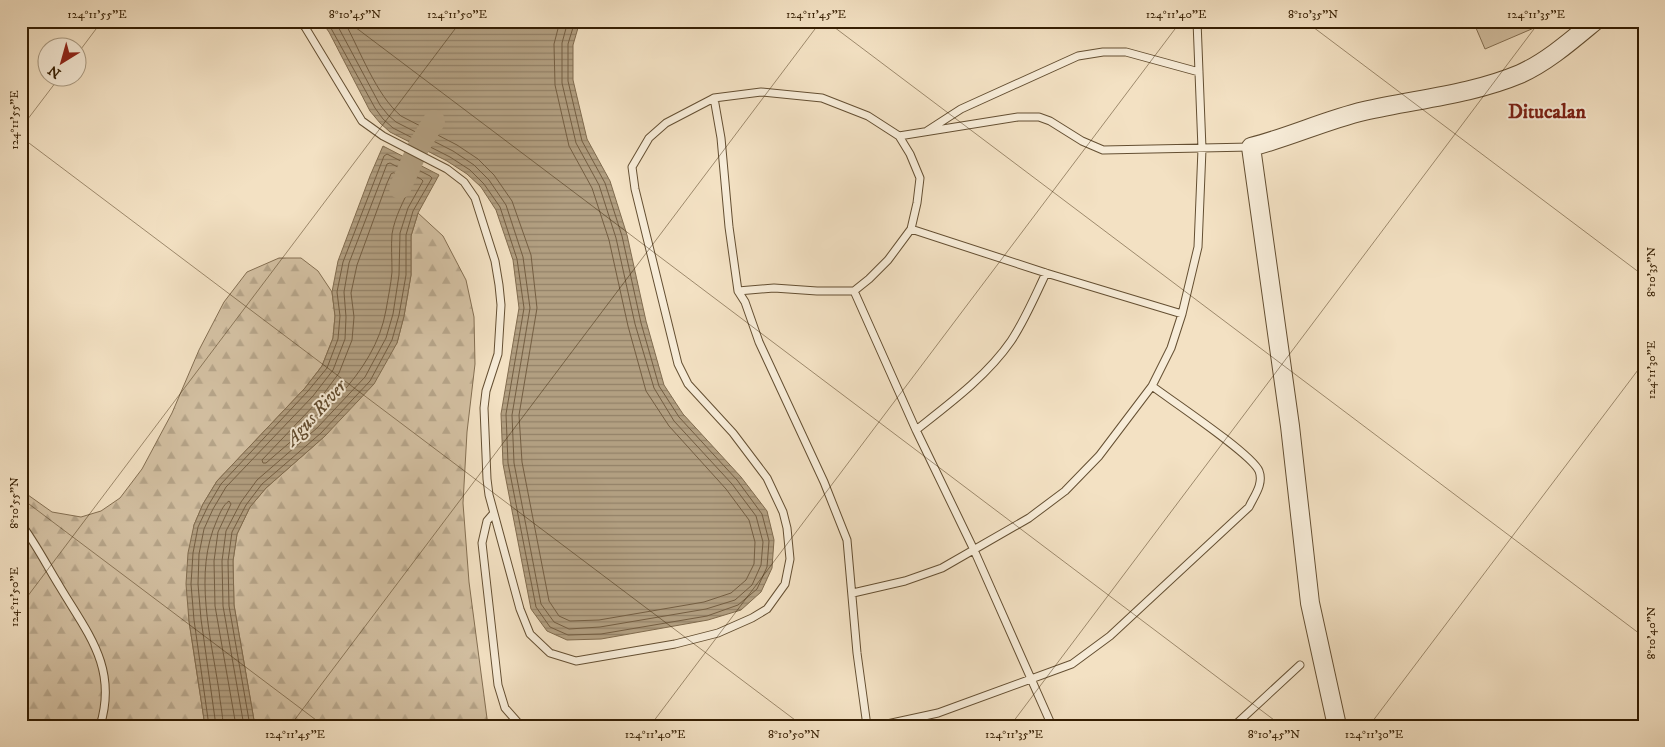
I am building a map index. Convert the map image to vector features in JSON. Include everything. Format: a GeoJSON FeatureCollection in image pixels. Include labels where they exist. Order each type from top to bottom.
{"type":"FeatureCollection","features":[{"type":"Feature","properties":{"kind":"street"},"geometry":{"type":"LineString","coordinates":[[1337,726],[1310,603],[1290,426],[1251,147],[1277,141],[1362,112],[1466,91],[1498,82],[1522,73],[1566,45],[1595,21]]}},
{"type":"Feature","properties":{"kind":"lane"},"geometry":{"type":"LineString","coordinates":[[300,21],[362,120],[383,136],[447,169],[464,182],[475,198],[495,261],[500,285],[501,305],[498,354],[486,391],[484,408],[487,479],[493,514],[520,609],[530,634],[550,653],[576,661],[675,644],[718,633],[767,609],[785,584],[790,559],[787,528],[783,512],[767,478],[733,433],[688,384],[678,364],[640,212],[633,176],[632,167],[649,138],[666,122],[714,98],[761,92],[822,98],[868,116],[899,136],[910,154],[920,178],[917,203],[911,229],[888,260],[869,279],[854,290],[817,291],[774,288],[738,291]]}},
{"type":"Feature","properties":{"kind":"lane"},"geometry":{"type":"LineString","coordinates":[[853,594],[905,581],[942,568],[1029,518],[1065,491],[1099,456],[1152,386],[1171,348],[1182,314],[1198,247],[1202,149],[1197,21]]}},
{"type":"Feature","properties":{"kind":"lane"},"geometry":{"type":"LineString","coordinates":[[925,133],[961,109],[1078,56],[1103,52],[1126,52],[1199,72]]}},
{"type":"Feature","properties":{"kind":"lane"},"geometry":{"type":"LineString","coordinates":[[714,98],[721,138],[729,227],[738,291],[745,302],[759,342],[843,525],[848,540],[857,654],[868,726]]}},
{"type":"Feature","properties":{"kind":"lane"},"geometry":{"type":"LineString","coordinates":[[899,136],[1018,117],[1039,117],[1082,141],[1103,150],[1251,147]]}},
{"type":"Feature","properties":{"kind":"lane"},"geometry":{"type":"LineString","coordinates":[[911,229],[1046,273],[1182,314]]}},
{"type":"Feature","properties":{"kind":"lane"},"geometry":{"type":"LineString","coordinates":[[916,430],[965,390],[1010,342],[1046,273]]}},
{"type":"Feature","properties":{"kind":"lane"},"geometry":{"type":"LineString","coordinates":[[854,290],[916,430],[974,550],[1052,726]]}},
{"type":"Feature","properties":{"kind":"lane"},"geometry":{"type":"LineString","coordinates":[[878,726],[938,713],[1072,664],[1110,636],[1249,507],[1261,485],[1259,471],[1247,455],[1152,386]]}},
{"type":"Feature","properties":{"kind":"lane"},"geometry":{"type":"LineString","coordinates":[[493,514],[486,521],[482,543],[498,685],[505,708],[521,726]]}},
{"type":"Feature","properties":{"kind":"lane"},"geometry":{"type":"LineString","coordinates":[[21,524],[97,649],[106,684],[105,710],[100,726]]}},
{"type":"Feature","properties":{"kind":"lane"},"geometry":{"type":"LineString","coordinates":[[1234,726],[1300,664]]}},
{"type":"Feature","properties":{"kind":"green space"},"geometry":{"type":"Polygon","coordinates":[[[1473,21],[1540,21],[1541,25],[1485,49],[1473,21]]]}},
{"type":"Feature","properties":{"kind":"green space"},"geometry":{"type":"Polygon","coordinates":[[[418,213],[443,236],[466,280],[474,317],[475,364],[467,432],[463,503],[469,582],[488,726],[255,726],[234,605],[233,561],[237,534],[250,507],[266,488],[325,436],[397,343],[411,275],[411,236],[418,213]]]}},
{"type":"Feature","properties":{"kind":"green space"},"geometry":{"type":"Polygon","coordinates":[[[279,258],[301,258],[318,271],[332,292],[335,316],[333,338],[322,366],[305,388],[217,481],[203,504],[194,525],[189,621],[205,726],[21,726],[21,490],[52,512],[81,517],[101,511],[120,498],[142,469],[172,413],[199,350],[224,302],[247,272],[279,258]]]}},
{"type":"Feature","properties":{"kind":"water"},"geometry":{"type":"Polygon","coordinates":[[[321,21],[580,21],[573,45],[573,80],[587,139],[610,181],[627,235],[646,321],[664,385],[683,414],[741,477],[767,511],[774,540],[772,568],[761,592],[741,610],[708,620],[601,639],[567,640],[547,631],[531,609],[503,464],[501,414],[519,308],[513,260],[496,210],[481,187],[467,174],[447,161],[390,132],[380,123],[370,111],[329,32],[321,21]]]}},
{"type":"Feature","properties":{"kind":"water"},"geometry":{"type":"Polygon","coordinates":[[[383,146],[439,175],[418,213],[411,236],[411,275],[397,343],[374,384],[325,436],[266,488],[250,507],[237,534],[233,561],[234,605],[255,726],[205,726],[189,621],[186,584],[188,553],[194,525],[203,504],[217,481],[305,388],[322,366],[333,338],[335,316],[332,292],[338,261],[383,146]]]}},
{"type":"Feature","properties":{"kind":"waterway","name":"Agus River"},"geometry":{"type":"LineString","coordinates":[[400,188],[419,146],[434,121]]}},
{"type":"Feature","properties":{"kind":"district","name":"Ditucalan"},"geometry":{"type":"Point","coordinates":[1547,111]}}]}
